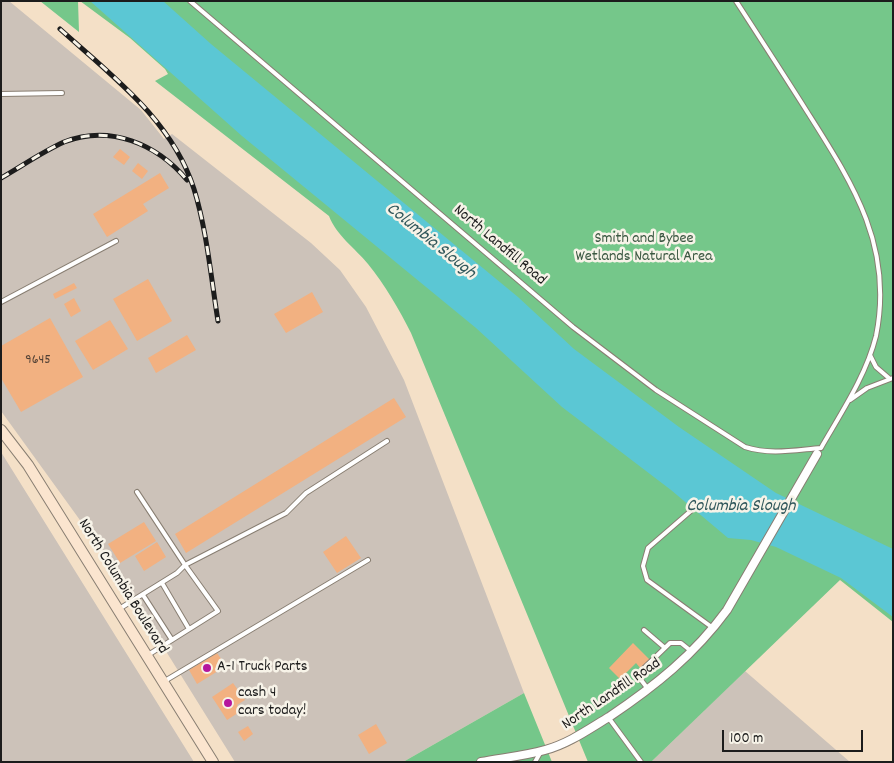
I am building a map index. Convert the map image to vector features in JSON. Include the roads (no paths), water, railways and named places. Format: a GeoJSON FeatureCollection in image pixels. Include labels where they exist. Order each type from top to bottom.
{"type":"FeatureCollection","features":[{"type":"Feature","properties":{"kind":"main road","name":"North Columbia Boulevard"},"geometry":{"type":"LineString","coordinates":[[1,430],[28,465],[213,762]]}},
{"type":"Feature","properties":{"kind":"street","name":"North Landfill Road"},"geometry":{"type":"LineString","coordinates":[[481,762],[541,751],[566,742],[649,690],[692,653],[713,629],[743,584],[819,451]]}},
{"type":"Feature","properties":{"kind":"lane","name":"North Landfill Road"},"geometry":{"type":"LineString","coordinates":[[190,1],[573,327],[656,390],[745,447],[757,451],[819,451],[848,402],[870,355],[876,335],[880,306],[880,276],[877,248],[870,222],[855,188],[736,1]]}},
{"type":"Feature","properties":{"kind":"lane"},"geometry":{"type":"LineString","coordinates":[[1,94],[62,93]]}},
{"type":"Feature","properties":{"kind":"lane"},"geometry":{"type":"LineString","coordinates":[[1,302],[116,241]]}},
{"type":"Feature","properties":{"kind":"lane","name":"North Landfill Road"},"geometry":{"type":"LineString","coordinates":[[870,355],[876,368],[892,379]]}},
{"type":"Feature","properties":{"kind":"lane","name":"North Landfill Road"},"geometry":{"type":"LineString","coordinates":[[848,402],[867,388],[892,379]]}},
{"type":"Feature","properties":{"kind":"lane"},"geometry":{"type":"LineString","coordinates":[[118,610],[162,583],[185,565],[286,513],[306,493],[387,441]]}},
{"type":"Feature","properties":{"kind":"lane"},"geometry":{"type":"LineString","coordinates":[[137,492],[218,611],[147,656]]}},
{"type":"Feature","properties":{"kind":"lane"},"geometry":{"type":"LineString","coordinates":[[693,509],[648,548],[643,566],[647,580],[713,629]]}},
{"type":"Feature","properties":{"kind":"lane"},"geometry":{"type":"LineString","coordinates":[[163,682],[368,560]]}},
{"type":"Feature","properties":{"kind":"lane"},"geometry":{"type":"LineString","coordinates":[[162,583],[189,629]]}},
{"type":"Feature","properties":{"kind":"lane"},"geometry":{"type":"LineString","coordinates":[[143,595],[172,640]]}},
{"type":"Feature","properties":{"kind":"lane"},"geometry":{"type":"LineString","coordinates":[[644,630],[665,648]]}},
{"type":"Feature","properties":{"kind":"lane"},"geometry":{"type":"LineString","coordinates":[[649,690],[638,676],[665,648],[676,642],[692,653]]}},
{"type":"Feature","properties":{"kind":"lane"},"geometry":{"type":"LineString","coordinates":[[608,717],[641,762]]}},
{"type":"Feature","properties":{"kind":"lane"},"geometry":{"type":"LineString","coordinates":[[535,762],[541,751]]}},
{"type":"Feature","properties":{"kind":"water","name":"Columbia Slough"},"geometry":{"type":"Polygon","coordinates":[[[90,1],[163,1],[211,44],[518,297],[574,349],[679,427],[776,493],[893,549],[893,617],[841,578],[776,547],[751,540],[728,538],[671,490],[562,407],[476,328],[242,136],[90,1]]]}},
{"type":"Feature","properties":{"kind":"railway"},"geometry":{"type":"LineString","coordinates":[[60,29],[119,82],[156,120],[184,164],[194,189],[202,221],[218,321]]}},
{"type":"Feature","properties":{"kind":"railway"},"geometry":{"type":"LineString","coordinates":[[1,178],[64,142],[98,135],[132,141],[147,147],[162,156],[187,180]]}},
{"type":"Feature","properties":{"kind":"place","name":"A-1 Truck Parts"},"geometry":{"type":"Point","coordinates":[207,668]}},
{"type":"Feature","properties":{"kind":"place","name":"cash 4 cars today!"},"geometry":{"type":"Point","coordinates":[228,703]}},
{"type":"Feature","properties":{"kind":"park label","name":"Smith and Bybee Wetlands Natural Area"},"geometry":{"type":"Point","coordinates":[644,249]}}]}
